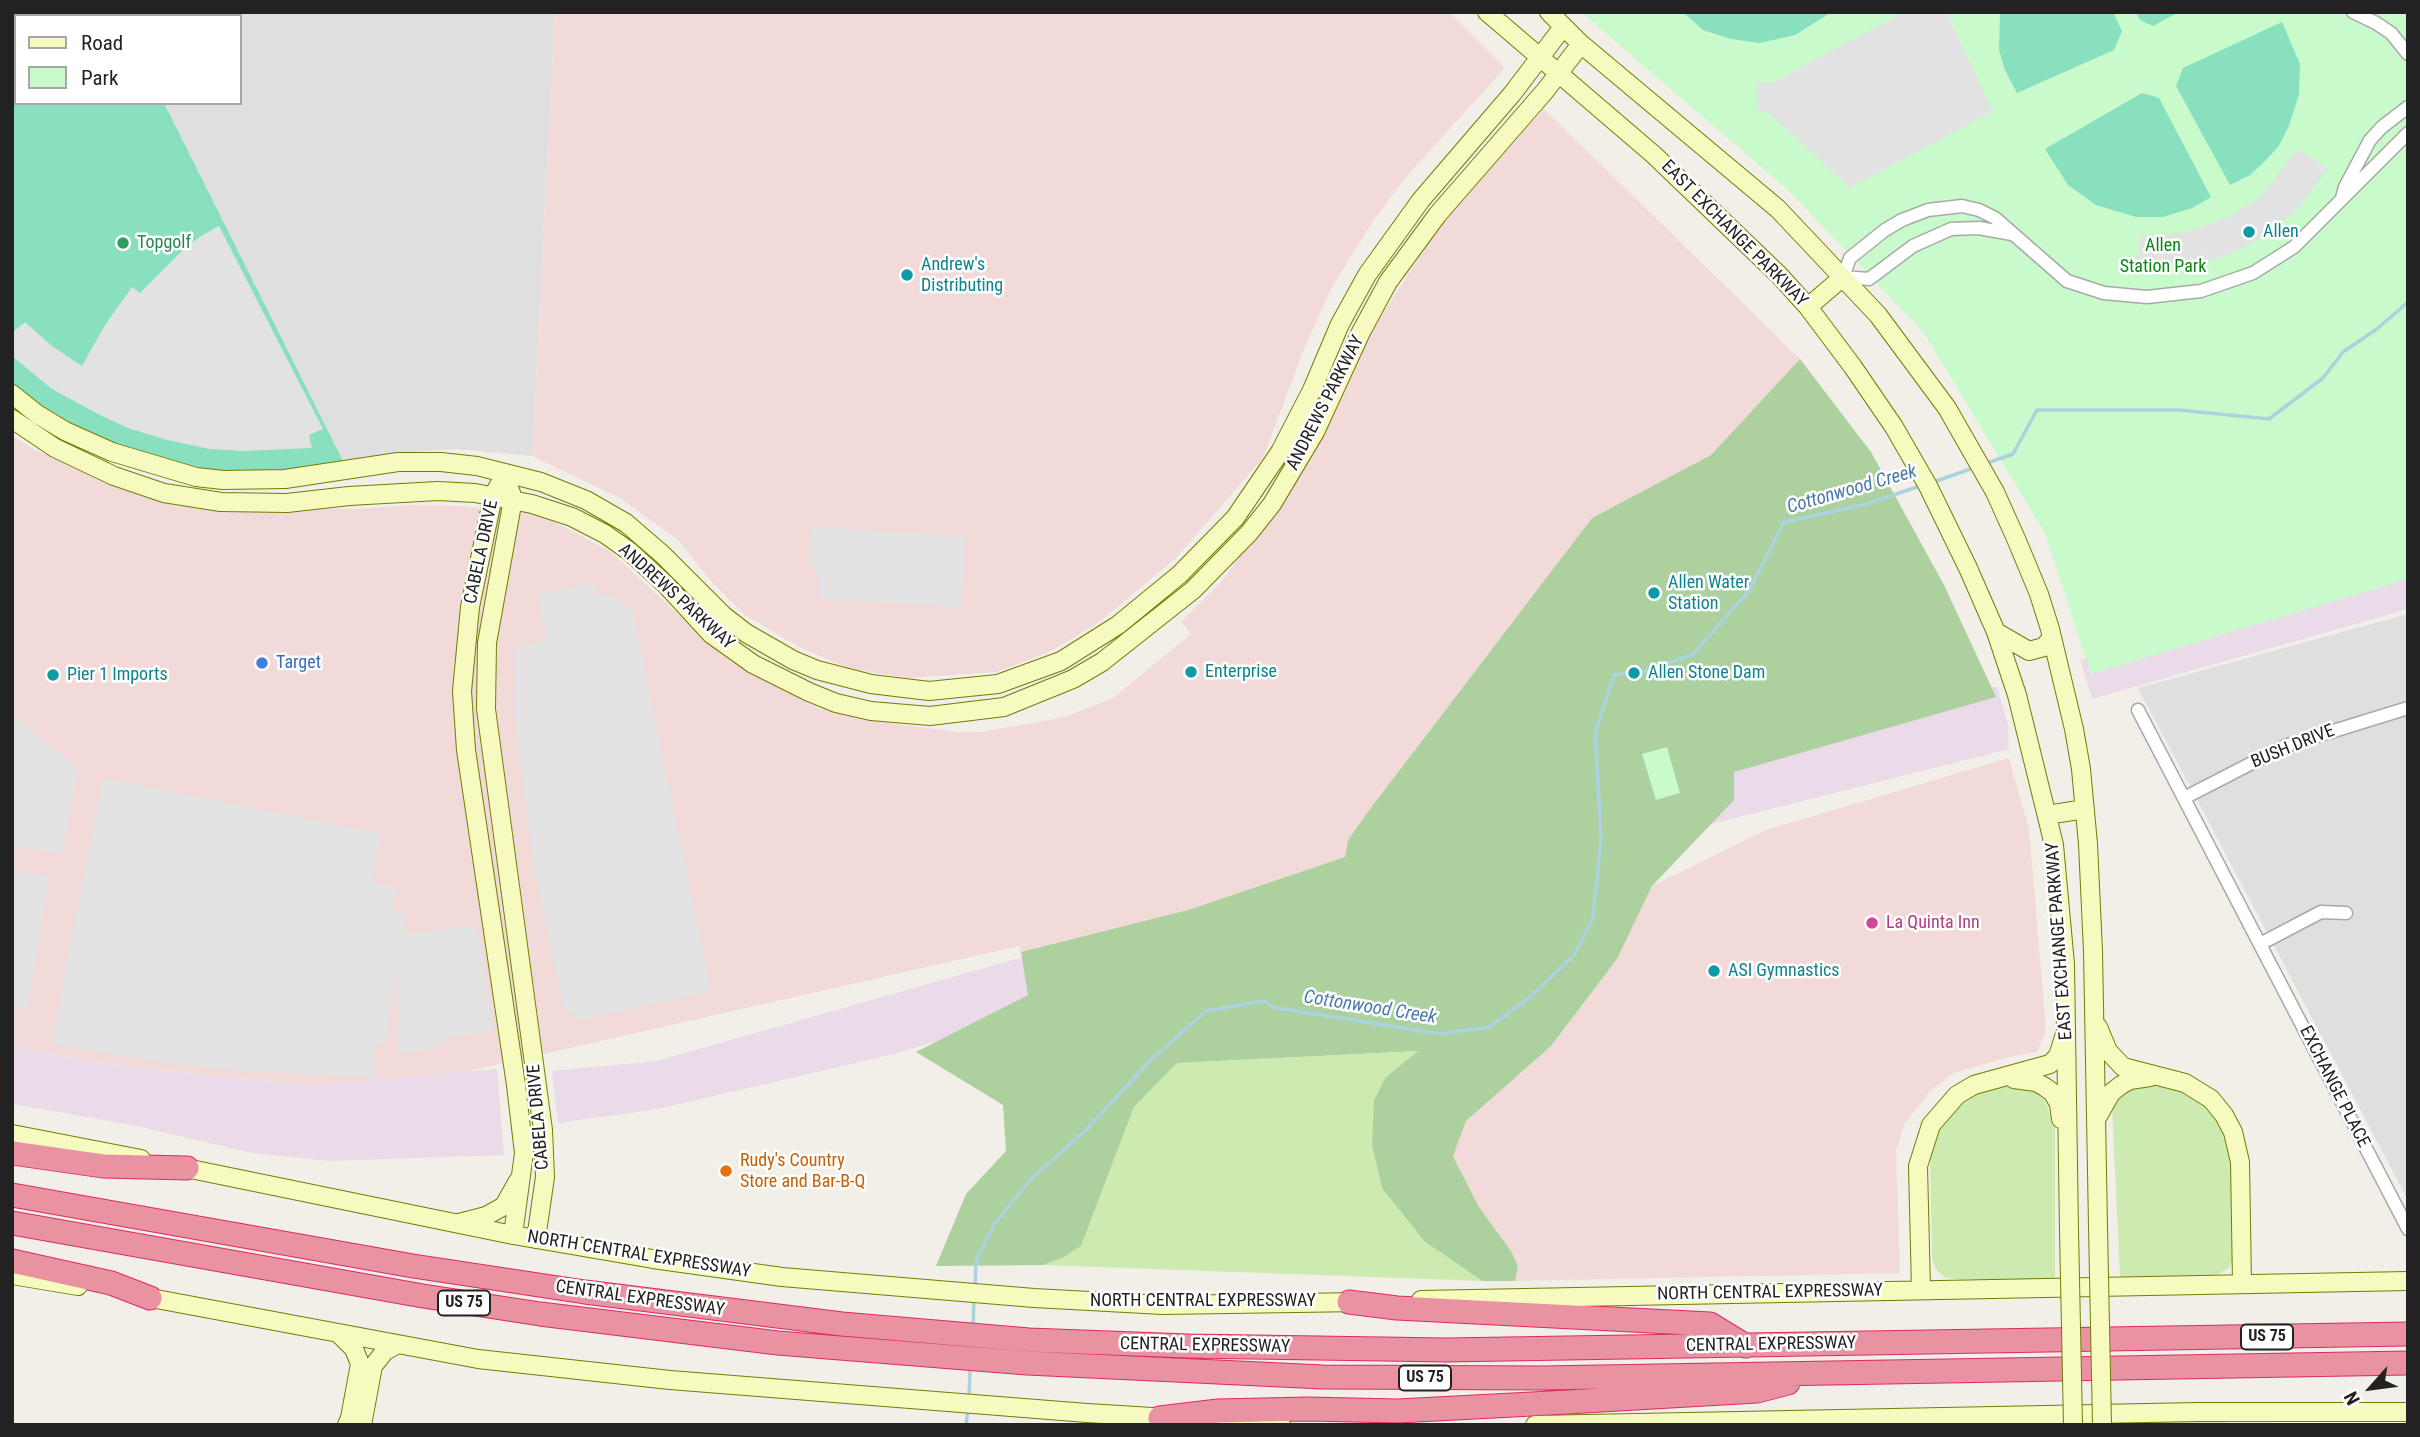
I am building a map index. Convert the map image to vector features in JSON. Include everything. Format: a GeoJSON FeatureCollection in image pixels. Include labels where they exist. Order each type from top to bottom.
{"type":"FeatureCollection","features":[{"type":"Feature","properties":{"kind":"highway"},"geometry":{"type":"LineString","coordinates":[[12,1153],[103,1166],[187,1168]]}},
{"type":"Feature","properties":{"kind":"highway","name":"CENTRAL EXPRESSWAY"},"geometry":{"type":"LineString","coordinates":[[12,1195],[510,1281],[713,1309],[911,1331],[1028,1352],[1323,1377],[1542,1378],[2408,1363]]}},
{"type":"Feature","properties":{"kind":"highway","name":"CENTRAL EXPRESSWAY"},"geometry":{"type":"LineString","coordinates":[[12,1223],[540,1314],[717,1337],[919,1354],[1188,1346],[1404,1350],[2408,1335]]}},
{"type":"Feature","properties":{"kind":"highway"},"geometry":{"type":"LineString","coordinates":[[12,1261],[111,1283],[150,1298]]}},
{"type":"Feature","properties":{"kind":"highway"},"geometry":{"type":"LineString","coordinates":[[1349,1302],[1397,1308],[1710,1324],[1746,1346]]}},
{"type":"Feature","properties":{"kind":"highway"},"geometry":{"type":"LineString","coordinates":[[1167,1421],[1218,1411],[1398,1411],[1756,1391],[1824,1373]]}},
{"type":"Feature","properties":{"kind":"main road","name":"EAST EXCHANGE PARKWAY"},"geometry":{"type":"LineString","coordinates":[[1487,12],[1654,155],[1779,275],[1808,307],[1894,427],[1928,486],[1996,632],[2017,695],[2048,815],[2059,894],[2067,1016],[2073,1425]]}},
{"type":"Feature","properties":{"kind":"main road","name":"EAST EXCHANGE PARKWAY"},"geometry":{"type":"LineString","coordinates":[[1549,12],[1581,44],[1778,209],[1878,315],[1939,396],[1995,492],[2039,594],[2074,729],[2085,809],[2093,951],[2102,1425]]}},
{"type":"Feature","properties":{"kind":"main road","name":"ANDREWS PARKWAY"},"geometry":{"type":"LineString","coordinates":[[12,394],[65,431],[132,459],[196,477],[285,480],[398,462],[441,462],[477,466],[552,486],[611,513],[640,534],[746,634],[800,663],[872,684],[929,691],[998,684],[1061,662],[1118,625],[1179,575],[1235,518],[1258,488],[1280,452],[1312,390],[1340,324],[1381,255],[1421,201],[1513,94],[1563,27]]}},
{"type":"Feature","properties":{"kind":"main road","name":"ANDREWS PARKWAY"},"geometry":{"type":"LineString","coordinates":[[12,419],[55,448],[114,475],[164,493],[221,502],[287,503],[438,491],[513,499],[572,517],[605,534],[629,551],[712,634],[753,664],[809,692],[836,703],[930,716],[1004,707],[1073,679],[1119,649],[1193,590],[1249,533],[1272,504],[1315,432],[1361,332],[1398,268],[1445,205],[1581,44]]}},
{"type":"Feature","properties":{"kind":"main road"},"geometry":{"type":"LineString","coordinates":[[1381,255],[1398,268]]}},
{"type":"Feature","properties":{"kind":"main road"},"geometry":{"type":"LineString","coordinates":[[1808,307],[1843,277]]}},
{"type":"Feature","properties":{"kind":"main road"},"geometry":{"type":"LineString","coordinates":[[1312,390],[1332,400]]}},
{"type":"Feature","properties":{"kind":"main road"},"geometry":{"type":"LineString","coordinates":[[55,448],[65,431]]}},
{"type":"Feature","properties":{"kind":"main road","name":"CABELA DRIVE"},"geometry":{"type":"LineString","coordinates":[[505,473],[493,496],[470,607],[462,691],[466,750],[524,1153],[513,1235]]}},
{"type":"Feature","properties":{"kind":"main road","name":"CABELA DRIVE"},"geometry":{"type":"LineString","coordinates":[[505,473],[513,499],[487,643],[486,709],[511,906],[544,1130],[545,1177],[536,1239]]}},
{"type":"Feature","properties":{"kind":"main road"},"geometry":{"type":"LineString","coordinates":[[1179,575],[1193,590]]}},
{"type":"Feature","properties":{"kind":"main road"},"geometry":{"type":"LineString","coordinates":[[689,610],[696,607],[705,611],[737,640],[778,664],[800,663]]}},
{"type":"Feature","properties":{"kind":"main road"},"geometry":{"type":"LineString","coordinates":[[1996,632],[2029,651],[2045,647],[2052,637]]}},
{"type":"Feature","properties":{"kind":"main road"},"geometry":{"type":"LineString","coordinates":[[929,691],[930,716]]}},
{"type":"Feature","properties":{"kind":"main road"},"geometry":{"type":"LineString","coordinates":[[2048,815],[2085,809]]}},
{"type":"Feature","properties":{"kind":"main road"},"geometry":{"type":"LineString","coordinates":[[1921,1290],[1918,1166],[1931,1125],[1956,1095],[1975,1085],[2050,1064],[2063,1046],[2067,1016]]}},
{"type":"Feature","properties":{"kind":"main road"},"geometry":{"type":"LineString","coordinates":[[2093,1017],[2108,1051],[2115,1060],[2133,1071],[2185,1083],[2197,1089],[2224,1115],[2234,1132],[2240,1162],[2242,1284]]}},
{"type":"Feature","properties":{"kind":"main road"},"geometry":{"type":"LineString","coordinates":[[2097,1119],[2111,1093],[2130,1080],[2154,1076]]}},
{"type":"Feature","properties":{"kind":"main road"},"geometry":{"type":"LineString","coordinates":[[2004,1077],[2036,1082],[2053,1093],[2059,1104],[2067,1140]]}},
{"type":"Feature","properties":{"kind":"main road","name":"NORTH CENTRAL EXPRESSWAY"},"geometry":{"type":"LineString","coordinates":[[12,1134],[456,1224],[653,1259],[771,1276],[1034,1298],[1163,1305],[2408,1281]]}},
{"type":"Feature","properties":{"kind":"main road"},"geometry":{"type":"LineString","coordinates":[[456,1224],[486,1216],[504,1206],[522,1171]]}},
{"type":"Feature","properties":{"kind":"main road"},"geometry":{"type":"LineString","coordinates":[[12,1275],[478,1359],[670,1380],[1167,1421],[1281,1425]]}},
{"type":"Feature","properties":{"kind":"main road"},"geometry":{"type":"LineString","coordinates":[[340,1335],[354,1349],[360,1364],[347,1425]]}},
{"type":"Feature","properties":{"kind":"main road"},"geometry":{"type":"LineString","coordinates":[[362,1425],[373,1366],[385,1351],[396,1345]]}},
{"type":"Feature","properties":{"kind":"main road"},"geometry":{"type":"LineString","coordinates":[[1535,1425],[2246,1418],[2408,1412]]}},
{"type":"Feature","properties":{"kind":"street"},"geometry":{"type":"LineString","coordinates":[[2353,12],[2390,33],[2408,54]]}},
{"type":"Feature","properties":{"kind":"street"},"geometry":{"type":"LineString","coordinates":[[2342,198],[2344,187],[2365,146],[2382,127],[2408,107]]}},
{"type":"Feature","properties":{"kind":"street"},"geometry":{"type":"LineString","coordinates":[[2011,234],[1979,228],[1951,229],[1913,246],[1869,278],[1843,277],[1850,258],[1885,230],[1928,210],[1962,205],[1979,209],[1995,218],[2067,281],[2104,293],[2147,297],[2201,291],[2253,273],[2294,247],[2325,219],[2342,198],[2352,192],[2387,152],[2408,133]]}},
{"type":"Feature","properties":{"kind":"street","name":"BUSH DRIVE"},"geometry":{"type":"LineString","coordinates":[[2184,798],[2285,746],[2408,708]]}},
{"type":"Feature","properties":{"kind":"street","name":"EXCHANGE PLACE"},"geometry":{"type":"LineString","coordinates":[[2138,710],[2408,1229]]}},
{"type":"Feature","properties":{"kind":"street"},"geometry":{"type":"LineString","coordinates":[[2260,944],[2321,912],[2346,913]]}},
{"type":"Feature","properties":{"kind":"shaded area"},"geometry":{"type":"Polygon","coordinates":[[[106,12],[555,12],[532,456],[457,449],[413,452],[344,463],[165,105],[242,105],[242,14],[106,12]]]}},
{"type":"Feature","properties":{"kind":"shaded area"},"geometry":{"type":"Polygon","coordinates":[[[555,12],[1449,12],[1505,68],[1405,178],[1371,224],[1331,289],[1304,349],[1263,458],[1176,558],[1098,623],[1051,651],[997,672],[908,678],[850,669],[799,647],[745,615],[711,581],[678,540],[620,498],[532,456],[555,12]]]}},
{"type":"Feature","properties":{"kind":"shaded area"},"geometry":{"type":"Polygon","coordinates":[[[1904,12],[1946,12],[1993,111],[1850,188],[1768,112],[1759,112],[1756,83],[1772,83],[1904,12]]]}},
{"type":"Feature","properties":{"kind":"shaded area"},"geometry":{"type":"Polygon","coordinates":[[[1544,109],[1800,359],[1711,455],[1592,518],[1370,809],[1348,840],[1345,857],[1188,910],[1021,952],[1019,946],[460,1073],[305,1085],[111,1065],[12,1047],[12,436],[35,450],[75,467],[219,508],[358,509],[411,505],[460,506],[540,514],[611,552],[705,639],[764,679],[818,708],[865,720],[958,732],[981,732],[1065,717],[1113,698],[1191,634],[1181,622],[1221,582],[1303,471],[1369,335],[1444,219],[1544,109]]]}},
{"type":"Feature","properties":{"kind":"shaded area"},"geometry":{"type":"Polygon","coordinates":[[[2298,149],[2328,169],[2300,206],[2277,227],[2245,247],[2222,257],[2177,268],[2137,269],[2140,236],[2187,232],[2227,218],[2258,199],[2298,149]]]}},
{"type":"Feature","properties":{"kind":"shaded area"},"geometry":{"type":"Polygon","coordinates":[[[219,226],[323,429],[309,435],[312,448],[244,451],[210,449],[167,440],[128,428],[96,413],[52,389],[12,356],[12,333],[25,322],[52,346],[82,366],[105,325],[132,287],[140,293],[184,249],[219,226]]]}},
{"type":"Feature","properties":{"kind":"shaded area"},"geometry":{"type":"Polygon","coordinates":[[[811,527],[965,536],[961,607],[819,599],[820,574],[813,573],[813,563],[809,562],[811,527]]]}},
{"type":"Feature","properties":{"kind":"shaded area"},"geometry":{"type":"Polygon","coordinates":[[[2408,566],[2408,609],[2092,699],[2080,660],[2408,566]]]}},
{"type":"Feature","properties":{"kind":"shaded area"},"geometry":{"type":"Polygon","coordinates":[[[594,583],[597,595],[611,594],[623,607],[632,606],[711,991],[577,1021],[574,1011],[565,1012],[535,873],[515,723],[516,648],[547,640],[537,595],[594,583]]]}},
{"type":"Feature","properties":{"kind":"shaded area"},"geometry":{"type":"Polygon","coordinates":[[[2408,614],[2408,1200],[2138,688],[2408,614]]]}},
{"type":"Feature","properties":{"kind":"shaded area"},"geometry":{"type":"Polygon","coordinates":[[[1997,686],[2008,725],[2009,749],[1616,848],[1609,800],[1997,686]]]}},
{"type":"Feature","properties":{"kind":"shaded area"},"geometry":{"type":"Polygon","coordinates":[[[12,713],[79,768],[62,854],[12,845],[12,713]]]}},
{"type":"Feature","properties":{"kind":"shaded area"},"geometry":{"type":"Polygon","coordinates":[[[2009,758],[2029,829],[2046,1030],[2037,1052],[2008,1057],[1954,1073],[1931,1090],[1904,1125],[1896,1151],[1900,1273],[1515,1281],[1518,1266],[1511,1251],[1479,1207],[1453,1155],[1466,1121],[1551,1046],[1617,959],[1652,886],[1766,830],[2009,758]]]}},
{"type":"Feature","properties":{"kind":"shaded area"},"geometry":{"type":"Polygon","coordinates":[[[103,778],[381,834],[372,882],[396,887],[393,913],[406,915],[404,933],[475,927],[482,948],[493,1031],[452,1037],[427,1051],[398,1053],[398,969],[385,1045],[374,1044],[375,1077],[228,1070],[121,1056],[53,1043],[103,778]]]}},
{"type":"Feature","properties":{"kind":"shaded area"},"geometry":{"type":"Polygon","coordinates":[[[1550,861],[894,1054],[658,1109],[558,1123],[552,1071],[657,1061],[1188,910],[1550,861]]]}},
{"type":"Feature","properties":{"kind":"shaded area"},"geometry":{"type":"Polygon","coordinates":[[[12,870],[50,876],[28,1008],[12,1005],[12,870]]]}},
{"type":"Feature","properties":{"kind":"shaded area"},"geometry":{"type":"Polygon","coordinates":[[[12,1047],[111,1065],[305,1085],[497,1069],[504,1155],[329,1161],[252,1153],[132,1125],[12,1104],[12,1047]]]}},
{"type":"Feature","properties":{"kind":"shaded area"},"geometry":{"type":"Polygon","coordinates":[[[2280,1417],[2408,1421],[2408,1425],[2268,1425],[2280,1417]]]}},
{"type":"Feature","properties":{"kind":"green space","name":"Topgolf"},"geometry":{"type":"Polygon","coordinates":[[[12,12],[106,12],[108,14],[14,14],[14,105],[165,105],[344,463],[253,474],[199,469],[142,455],[99,439],[44,408],[12,383],[12,12]]]}},
{"type":"Feature","properties":{"kind":"green space","name":"Allen Station Park"},"geometry":{"type":"Polygon","coordinates":[[[1581,12],[2408,12],[2408,579],[2091,674],[2045,533],[1924,333],[1788,190],[1581,12]]]}},
{"type":"Feature","properties":{"kind":"green space"},"geometry":{"type":"Polygon","coordinates":[[[1683,12],[1830,13],[1795,35],[1760,43],[1731,39],[1703,30],[1683,12]]]}},
{"type":"Feature","properties":{"kind":"green space"},"geometry":{"type":"Polygon","coordinates":[[[2000,12],[2113,12],[2122,31],[2114,50],[2017,93],[2005,70],[1999,50],[2000,12]]]}},
{"type":"Feature","properties":{"kind":"green space"},"geometry":{"type":"Polygon","coordinates":[[[2136,12],[2179,12],[2153,26],[2140,20],[2136,12]]]}},
{"type":"Feature","properties":{"kind":"green space"},"geometry":{"type":"Polygon","coordinates":[[[2282,22],[2300,64],[2299,94],[2289,126],[2278,147],[2266,160],[2250,175],[2230,185],[2176,86],[2183,68],[2282,22]]]}},
{"type":"Feature","properties":{"kind":"green space"},"geometry":{"type":"Polygon","coordinates":[[[2142,93],[2159,98],[2211,197],[2192,208],[2163,217],[2136,217],[2096,205],[2068,185],[2045,149],[2142,93]]]}},
{"type":"Feature","properties":{"kind":"green space"},"geometry":{"type":"Polygon","coordinates":[[[1800,359],[1871,452],[1944,585],[1996,697],[1734,772],[1734,800],[1652,886],[1617,959],[1551,1046],[1466,1121],[1453,1156],[1479,1207],[1511,1251],[1518,1266],[1515,1281],[1482,1281],[1424,1241],[1382,1188],[1372,1145],[1374,1100],[1386,1077],[1418,1051],[1177,1063],[1134,1107],[1081,1246],[1044,1265],[936,1266],[966,1194],[1006,1151],[1003,1105],[916,1052],[1028,995],[1021,952],[1188,910],[1345,857],[1348,840],[1370,809],[1592,518],[1711,455],[1800,359]]]}},
{"type":"Feature","properties":{"kind":"green space"},"geometry":{"type":"Polygon","coordinates":[[[1667,747],[1680,793],[1656,800],[1642,754],[1667,747]]]}},
{"type":"Feature","properties":{"kind":"green space"},"geometry":{"type":"Polygon","coordinates":[[[1419,1051],[1386,1077],[1372,1145],[1382,1188],[1424,1241],[1482,1281],[1044,1265],[1081,1246],[1134,1107],[1177,1063],[1419,1051]]]}},
{"type":"Feature","properties":{"kind":"green space"},"geometry":{"type":"Polygon","coordinates":[[[2020,1084],[2042,1092],[2055,1128],[2055,1279],[1944,1277],[1935,1268],[1932,1258],[1930,1157],[1935,1137],[1958,1104],[1973,1094],[1991,1088],[2020,1084]]]}},
{"type":"Feature","properties":{"kind":"green space"},"geometry":{"type":"Polygon","coordinates":[[[2160,1084],[2183,1089],[2210,1111],[2223,1125],[2231,1150],[2234,1258],[2228,1269],[2216,1275],[2120,1278],[2112,1105],[2128,1086],[2160,1084]]]}},
{"type":"Feature","properties":{"kind":"green space"},"geometry":{"type":"Polygon","coordinates":[[[2117,1418],[2223,1420],[2227,1425],[2118,1425],[2117,1418]]]}},
{"type":"Feature","properties":{"kind":"waterway","name":"Cottonwood Creek"},"geometry":{"type":"LineString","coordinates":[[1987,463],[2013,454],[2037,410],[2179,410],[2269,419],[2323,378],[2343,352],[2377,329],[2408,302]]}},
{"type":"Feature","properties":{"kind":"waterway","name":"Cottonwood Creek"},"geometry":{"type":"LineString","coordinates":[[1931,483],[1973,468]]}},
{"type":"Feature","properties":{"kind":"waterway","name":"Cottonwood Creek"},"geometry":{"type":"LineString","coordinates":[[975,1287],[976,1261],[995,1223],[1031,1179],[1084,1132],[1151,1060],[1206,1011],[1265,1001],[1272,1007],[1440,1034],[1489,1027],[1528,999],[1574,955],[1593,918],[1601,838],[1595,733],[1614,675],[1643,672],[1692,655],[1749,591],[1784,522],[1867,504],[1920,486]]}},
{"type":"Feature","properties":{"kind":"waterway","name":"Cottonwood Creek"},"geometry":{"type":"LineString","coordinates":[[973,1328],[974,1298]]}},
{"type":"Feature","properties":{"kind":"waterway","name":"Cottonwood Creek"},"geometry":{"type":"LineString","coordinates":[[969,1398],[970,1368]]}},
{"type":"Feature","properties":{"kind":"waterway","name":"Cottonwood Creek"},"geometry":{"type":"LineString","coordinates":[[966,1425],[968,1410]]}},
{"type":"Feature","properties":{"kind":"place","name":"Allen"},"geometry":{"type":"Point","coordinates":[2249,232]}},
{"type":"Feature","properties":{"kind":"place","name":"Topgolf"},"geometry":{"type":"Point","coordinates":[123,243]}},
{"type":"Feature","properties":{"kind":"place","name":"Andrew's Distributing"},"geometry":{"type":"Point","coordinates":[907,275]}},
{"type":"Feature","properties":{"kind":"place","name":"Allen Water Station"},"geometry":{"type":"Point","coordinates":[1654,593]}},
{"type":"Feature","properties":{"kind":"place","name":"Target"},"geometry":{"type":"Point","coordinates":[262,663]}},
{"type":"Feature","properties":{"kind":"place","name":"Enterprise"},"geometry":{"type":"Point","coordinates":[1191,672]}},
{"type":"Feature","properties":{"kind":"place","name":"Allen Stone Dam"},"geometry":{"type":"Point","coordinates":[1634,673]}},
{"type":"Feature","properties":{"kind":"place","name":"Pier 1 Imports"},"geometry":{"type":"Point","coordinates":[53,675]}},
{"type":"Feature","properties":{"kind":"place","name":"La Quinta Inn"},"geometry":{"type":"Point","coordinates":[1872,923]}},
{"type":"Feature","properties":{"kind":"place","name":"ASI Gymnastics"},"geometry":{"type":"Point","coordinates":[1714,971]}},
{"type":"Feature","properties":{"kind":"place","name":"Rudy's Country Store and Bar-B-Q"},"geometry":{"type":"Point","coordinates":[726,1171]}}]}
